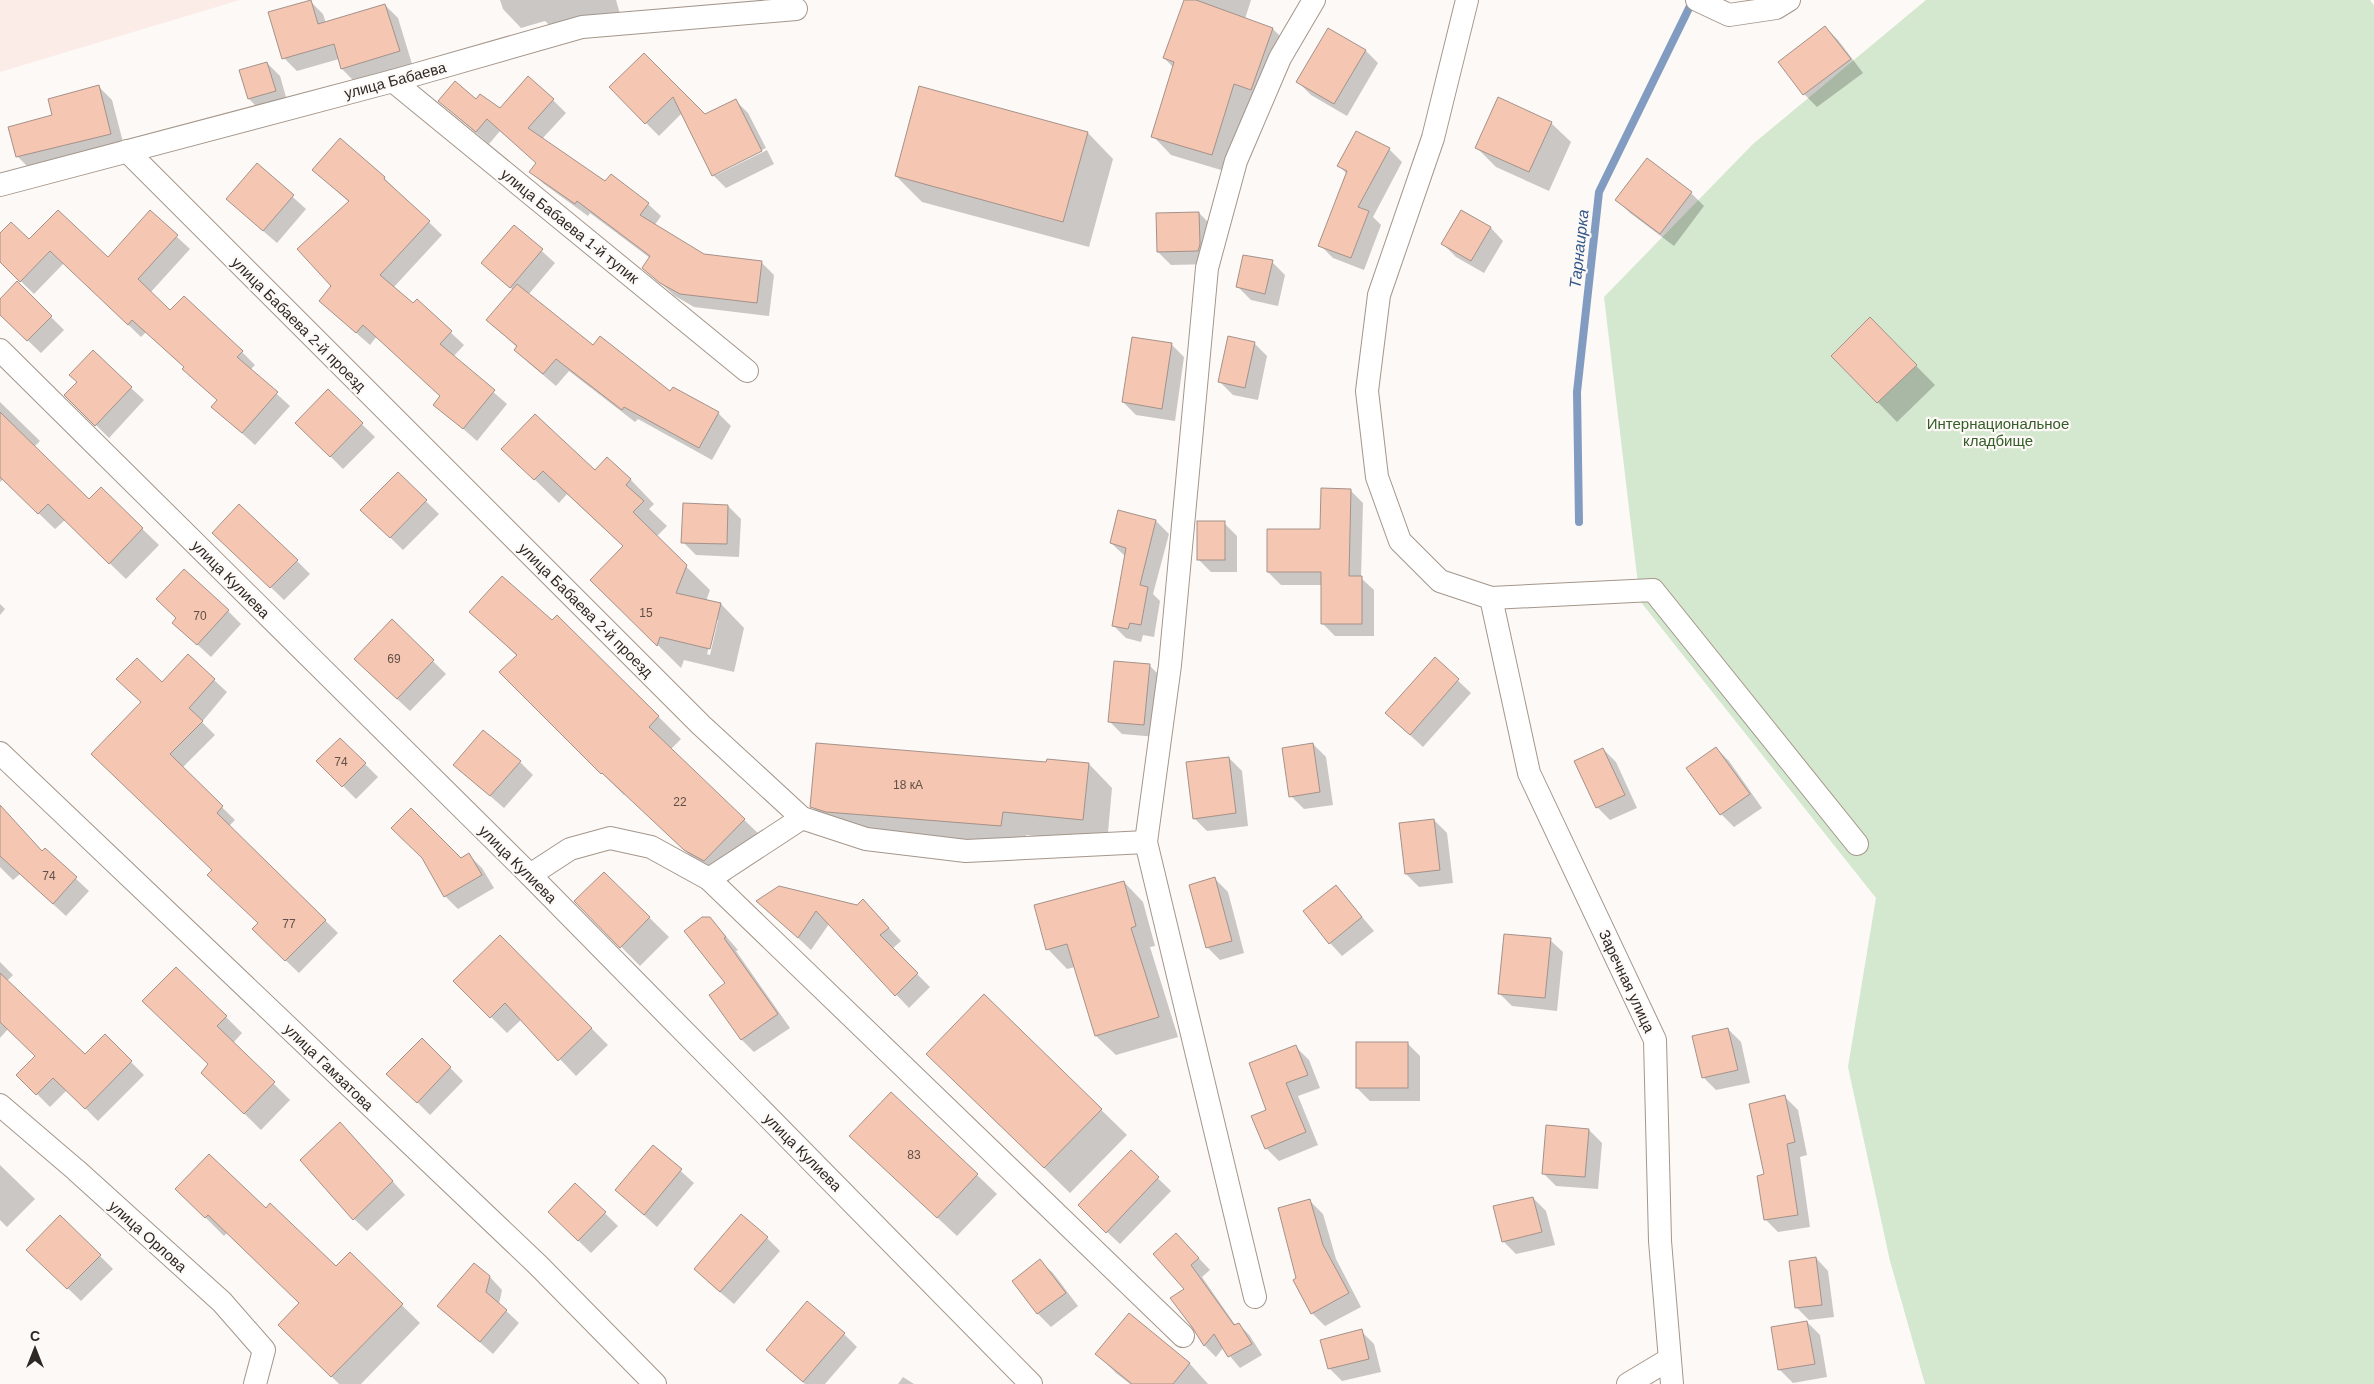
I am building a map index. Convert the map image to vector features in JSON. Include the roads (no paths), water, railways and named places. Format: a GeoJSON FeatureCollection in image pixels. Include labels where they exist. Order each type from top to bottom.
{"type":"FeatureCollection","features":[{"type":"Feature","properties":{"kind":"street"},"geometry":{"type":"LineString","coordinates":[[1255,1296],[1146,842],[1170,665],[1207,268],[1236,161],[1280,58],[1314,0]]}},
{"type":"Feature","properties":{"kind":"street"},"geometry":{"type":"LineString","coordinates":[[1466,0],[1434,138],[1379,295],[1367,391],[1377,477],[1400,541],[1440,580],[1491,598],[1654,590],[1857,844]]}},
{"type":"Feature","properties":{"kind":"street"},"geometry":{"type":"LineString","coordinates":[[1699,1],[1730,16],[1776,8],[1789,0]]}},
{"type":"Feature","properties":{"kind":"street","name":"улица Бабаева"},"geometry":{"type":"LineString","coordinates":[[0,185],[393,81],[582,27],[796,9]]}},
{"type":"Feature","properties":{"kind":"street","name":"улица Бабаева 1-й тупик"},"geometry":{"type":"LineString","coordinates":[[393,81],[747,372]]}},
{"type":"Feature","properties":{"kind":"street","name":"улица Бабаева 2-й проезд"},"geometry":{"type":"LineString","coordinates":[[126,151],[701,725],[802,818],[866,839],[966,852],[1146,842]]}},
{"type":"Feature","properties":{"kind":"street","name":"улица Кулиева"},"geometry":{"type":"LineString","coordinates":[[0,350],[530,875],[1031,1384]]}},
{"type":"Feature","properties":{"kind":"street","name":"Заречная улица"},"geometry":{"type":"LineString","coordinates":[[1491,598],[1529,773],[1655,1040],[1660,1242],[1668,1360],[1672,1384]]}},
{"type":"Feature","properties":{"kind":"street","name":"улица Гамзатова"},"geometry":{"type":"LineString","coordinates":[[0,754],[539,1266],[655,1384]]}},
{"type":"Feature","properties":{"kind":"street"},"geometry":{"type":"LineString","coordinates":[[709,879],[802,818]]}},
{"type":"Feature","properties":{"kind":"street"},"geometry":{"type":"LineString","coordinates":[[530,875],[570,849],[610,838],[651,847],[709,879],[1182,1336]]}},
{"type":"Feature","properties":{"kind":"street","name":"улица Орлова"},"geometry":{"type":"LineString","coordinates":[[0,1105],[76,1170],[222,1302],[264,1350],[256,1384]]}},
{"type":"Feature","properties":{"kind":"street"},"geometry":{"type":"LineString","coordinates":[[1628,1384],[1668,1360]]}},
{"type":"Feature","properties":{"kind":"waterway","name":"Тарнаирка"},"geometry":{"type":"LineString","coordinates":[[1579,522],[1577,392],[1599,192],[1693,0]]}},
{"type":"Feature","properties":{"kind":"park label","name":"Интернациональное кладбище"},"geometry":{"type":"Point","coordinates":[1998,432]}}]}
